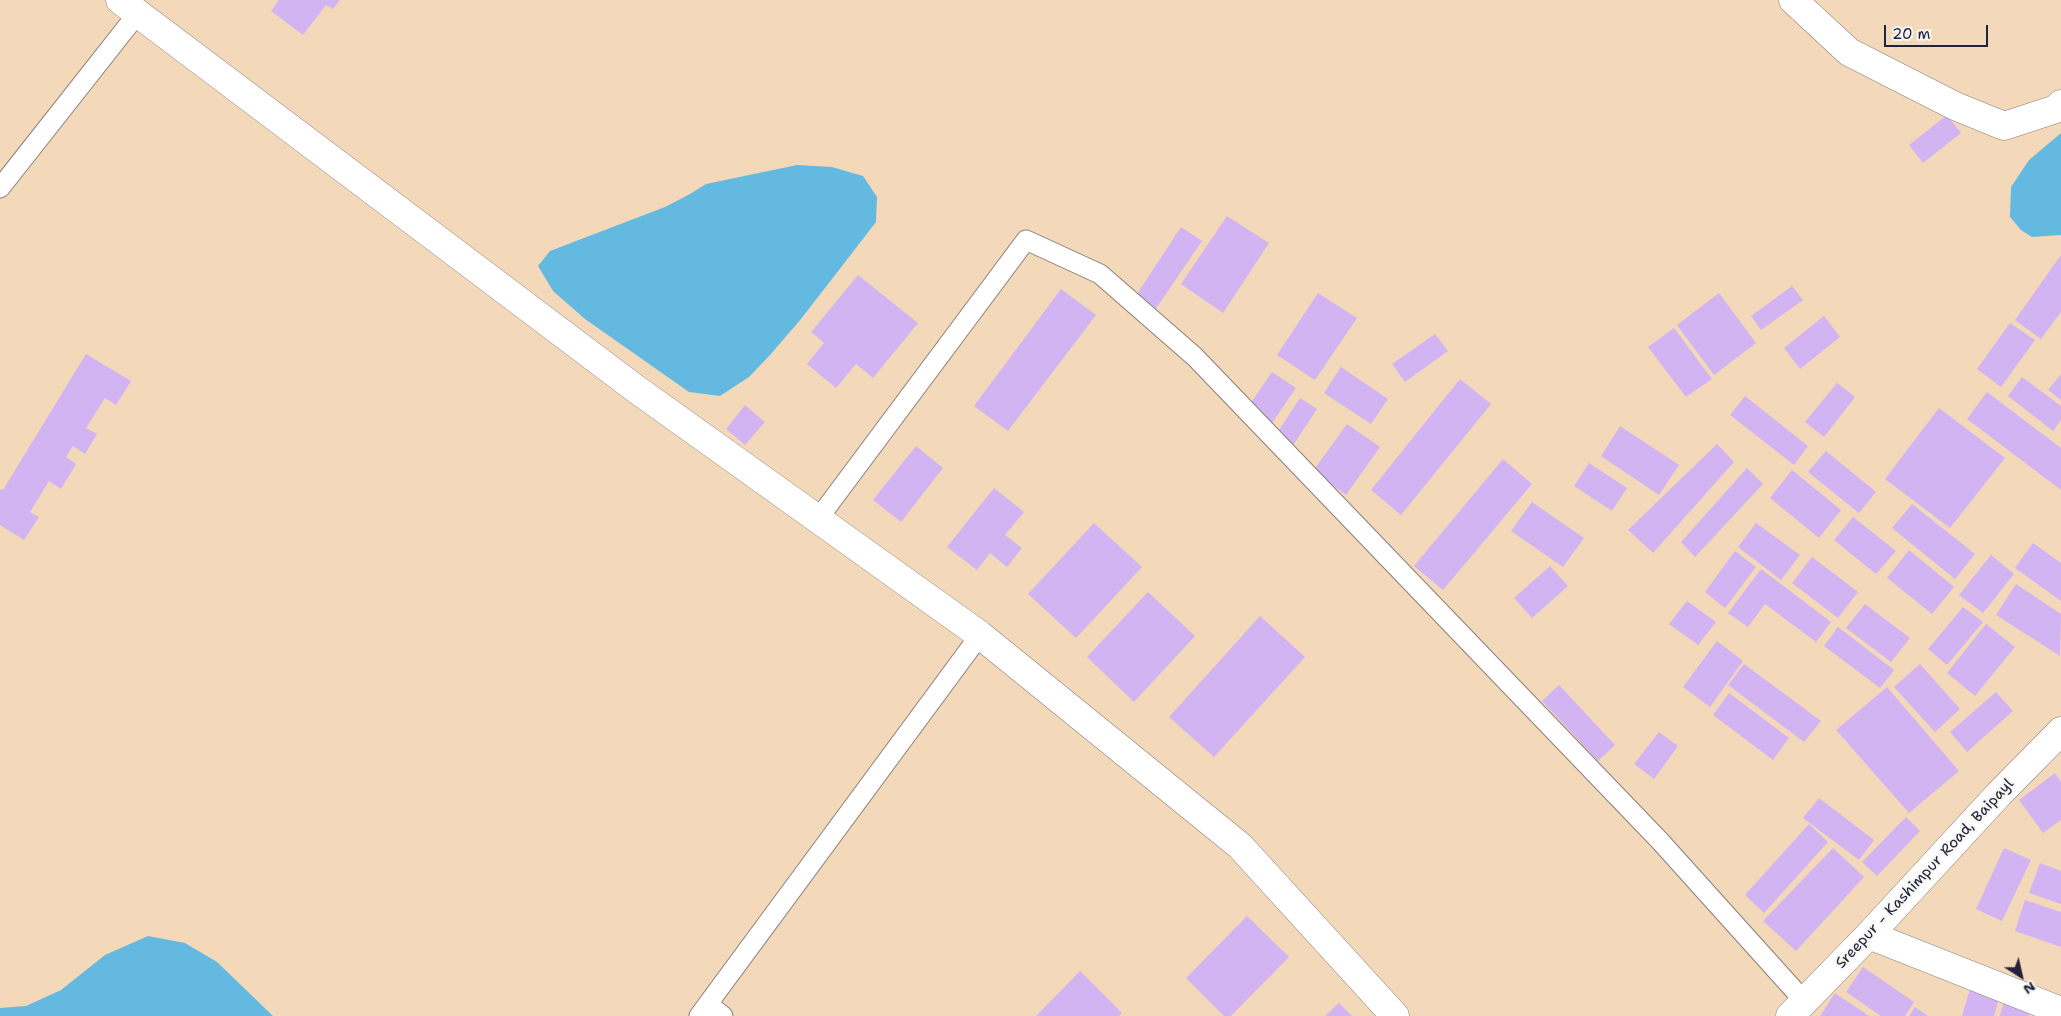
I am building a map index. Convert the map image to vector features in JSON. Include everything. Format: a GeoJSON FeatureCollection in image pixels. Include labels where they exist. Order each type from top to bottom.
{"type":"FeatureCollection","features":[{"type":"Feature","properties":{"kind":"street"},"geometry":{"type":"LineString","coordinates":[[1792,0],[1849,52],[1955,106],[2004,126],[2056,109],[2061,104]]}},
{"type":"Feature","properties":{"kind":"street"},"geometry":{"type":"LineString","coordinates":[[135,4],[636,389],[980,636],[1240,846],[1395,1016]]}},
{"type":"Feature","properties":{"kind":"street","name":"Sreepur - Kashimpur Road, Baipayl"},"geometry":{"type":"LineString","coordinates":[[1797,1008],[1870,935],[1999,794],[2061,731]]}},
{"type":"Feature","properties":{"kind":"street"},"geometry":{"type":"LineString","coordinates":[[1870,935],[2061,1011]]}},
{"type":"Feature","properties":{"kind":"lane"},"geometry":{"type":"LineString","coordinates":[[0,188],[135,4]]}},
{"type":"Feature","properties":{"kind":"lane"},"geometry":{"type":"LineString","coordinates":[[818,519],[1026,240],[1100,274],[1195,358],[1660,841],[1797,1008]]}},
{"type":"Feature","properties":{"kind":"lane"},"geometry":{"type":"LineString","coordinates":[[723,1016],[703,1010],[980,636]]}},
{"type":"Feature","properties":{"kind":"water"},"geometry":{"type":"Polygon","coordinates":[[[2061,133],[2061,235],[2032,237],[2021,230],[2010,217],[2011,187],[2029,160],[2061,133]]]}},
{"type":"Feature","properties":{"kind":"water"},"geometry":{"type":"Polygon","coordinates":[[[797,165],[832,167],[863,176],[877,197],[876,222],[801,319],[770,355],[749,377],[720,396],[689,392],[585,319],[553,291],[538,266],[550,251],[665,207],[706,184],[797,165]]]}},
{"type":"Feature","properties":{"kind":"water"},"geometry":{"type":"Polygon","coordinates":[[[148,936],[185,943],[217,962],[273,1016],[0,1016],[0,1008],[26,1006],[61,990],[105,955],[148,936]]]}},
{"type":"Feature","properties":{"kind":"building"},"geometry":{"type":"Polygon","coordinates":[[[279,0],[340,0],[333,9],[326,5],[303,35],[271,11],[279,0]]]}},
{"type":"Feature","properties":{"kind":"building"},"geometry":{"type":"Polygon","coordinates":[[[1947,115],[1961,133],[1923,163],[1909,145],[1947,115]]]}},
{"type":"Feature","properties":{"kind":"building"},"geometry":{"type":"Polygon","coordinates":[[[1227,216],[1269,243],[1223,313],[1181,284],[1227,216]]]}},
{"type":"Feature","properties":{"kind":"building"},"geometry":{"type":"Polygon","coordinates":[[[1181,227],[1202,241],[1155,310],[1135,297],[1181,227]]]}},
{"type":"Feature","properties":{"kind":"building"},"geometry":{"type":"Polygon","coordinates":[[[2061,255],[2061,312],[2041,339],[2015,320],[2061,255]]]}},
{"type":"Feature","properties":{"kind":"building"},"geometry":{"type":"Polygon","coordinates":[[[858,275],[918,323],[873,378],[856,364],[836,388],[807,364],[824,343],[811,332],[858,275]]]}},
{"type":"Feature","properties":{"kind":"building"},"geometry":{"type":"Polygon","coordinates":[[[1792,286],[1803,300],[1761,330],[1751,316],[1792,286]]]}},
{"type":"Feature","properties":{"kind":"building"},"geometry":{"type":"Polygon","coordinates":[[[1061,289],[1096,315],[1008,431],[974,406],[1061,289]]]}},
{"type":"Feature","properties":{"kind":"building"},"geometry":{"type":"Polygon","coordinates":[[[1318,293],[1357,318],[1315,380],[1277,355],[1318,293]]]}},
{"type":"Feature","properties":{"kind":"building"},"geometry":{"type":"Polygon","coordinates":[[[1719,293],[1756,343],[1714,375],[1677,325],[1719,293]]]}},
{"type":"Feature","properties":{"kind":"building"},"geometry":{"type":"Polygon","coordinates":[[[1824,316],[1840,337],[1800,369],[1784,348],[1824,316]]]}},
{"type":"Feature","properties":{"kind":"building"},"geometry":{"type":"Polygon","coordinates":[[[2010,323],[2035,340],[2001,387],[1977,369],[2010,323]]]}},
{"type":"Feature","properties":{"kind":"building"},"geometry":{"type":"Polygon","coordinates":[[[1674,328],[1712,379],[1686,397],[1648,347],[1674,328]]]}},
{"type":"Feature","properties":{"kind":"building"},"geometry":{"type":"Polygon","coordinates":[[[1435,334],[1448,351],[1405,382],[1392,364],[1435,334]]]}},
{"type":"Feature","properties":{"kind":"building"},"geometry":{"type":"Polygon","coordinates":[[[86,354],[131,381],[116,405],[105,398],[86,428],[97,434],[85,454],[73,446],[66,457],[76,464],[61,489],[49,481],[30,512],[39,517],[24,540],[0,525],[0,489],[3,490],[86,354]]]}},
{"type":"Feature","properties":{"kind":"building"},"geometry":{"type":"Polygon","coordinates":[[[1341,367],[1388,399],[1371,424],[1324,393],[1341,367]]]}},
{"type":"Feature","properties":{"kind":"building"},"geometry":{"type":"Polygon","coordinates":[[[1272,372],[1296,388],[1272,423],[1248,407],[1272,372]]]}},
{"type":"Feature","properties":{"kind":"building"},"geometry":{"type":"Polygon","coordinates":[[[2061,374],[2061,400],[2048,390],[2061,374]]]}},
{"type":"Feature","properties":{"kind":"building"},"geometry":{"type":"Polygon","coordinates":[[[2022,377],[2061,406],[2061,420],[2053,431],[2008,396],[2022,377]]]}},
{"type":"Feature","properties":{"kind":"building"},"geometry":{"type":"Polygon","coordinates":[[[1460,379],[1491,404],[1401,515],[1371,490],[1460,379]]]}},
{"type":"Feature","properties":{"kind":"building"},"geometry":{"type":"Polygon","coordinates":[[[1837,383],[1855,397],[1824,437],[1805,422],[1837,383]]]}},
{"type":"Feature","properties":{"kind":"building"},"geometry":{"type":"Polygon","coordinates":[[[1987,392],[2061,448],[2061,490],[1967,419],[1987,392]]]}},
{"type":"Feature","properties":{"kind":"building"},"geometry":{"type":"Polygon","coordinates":[[[1745,396],[1808,446],[1794,465],[1730,415],[1745,396]]]}},
{"type":"Feature","properties":{"kind":"building"},"geometry":{"type":"Polygon","coordinates":[[[1300,398],[1317,409],[1294,444],[1277,433],[1300,398]]]}},
{"type":"Feature","properties":{"kind":"building"},"geometry":{"type":"Polygon","coordinates":[[[745,405],[765,422],[745,445],[726,429],[745,405]]]}},
{"type":"Feature","properties":{"kind":"building"},"geometry":{"type":"Polygon","coordinates":[[[1939,408],[2005,458],[1950,528],[1885,479],[1939,408]]]}},
{"type":"Feature","properties":{"kind":"building"},"geometry":{"type":"Polygon","coordinates":[[[1347,424],[1380,447],[1346,495],[1313,471],[1347,424]]]}},
{"type":"Feature","properties":{"kind":"building"},"geometry":{"type":"Polygon","coordinates":[[[1620,426],[1679,465],[1659,495],[1601,456],[1620,426]]]}},
{"type":"Feature","properties":{"kind":"building"},"geometry":{"type":"Polygon","coordinates":[[[1717,444],[1734,462],[1653,553],[1628,530],[1717,444]]]}},
{"type":"Feature","properties":{"kind":"building"},"geometry":{"type":"Polygon","coordinates":[[[916,446],[943,468],[901,522],[873,500],[916,446]]]}},
{"type":"Feature","properties":{"kind":"building"},"geometry":{"type":"Polygon","coordinates":[[[1826,451],[1876,492],[1859,513],[1808,472],[1826,451]]]}},
{"type":"Feature","properties":{"kind":"building"},"geometry":{"type":"Polygon","coordinates":[[[1503,459],[1532,484],[1443,590],[1414,566],[1503,459]]]}},
{"type":"Feature","properties":{"kind":"building"},"geometry":{"type":"Polygon","coordinates":[[[1589,463],[1627,488],[1612,511],[1574,486],[1589,463]]]}},
{"type":"Feature","properties":{"kind":"building"},"geometry":{"type":"Polygon","coordinates":[[[1747,468],[1763,484],[1695,557],[1681,542],[1747,468]]]}},
{"type":"Feature","properties":{"kind":"building"},"geometry":{"type":"Polygon","coordinates":[[[1792,470],[1841,510],[1819,538],[1770,498],[1792,470]]]}},
{"type":"Feature","properties":{"kind":"building"},"geometry":{"type":"Polygon","coordinates":[[[994,488],[1024,512],[1005,535],[1022,548],[1007,567],[990,553],[977,570],[947,547],[994,488]]]}},
{"type":"Feature","properties":{"kind":"building"},"geometry":{"type":"Polygon","coordinates":[[[1532,502],[1584,538],[1563,567],[1511,531],[1532,502]]]}},
{"type":"Feature","properties":{"kind":"building"},"geometry":{"type":"Polygon","coordinates":[[[1912,504],[1975,554],[1955,579],[1892,528],[1912,504]]]}},
{"type":"Feature","properties":{"kind":"building"},"geometry":{"type":"Polygon","coordinates":[[[1853,517],[1896,551],[1876,574],[1834,540],[1853,517]]]}},
{"type":"Feature","properties":{"kind":"building"},"geometry":{"type":"Polygon","coordinates":[[[1094,523],[1142,567],[1076,638],[1028,594],[1094,523]]]}},
{"type":"Feature","properties":{"kind":"building"},"geometry":{"type":"Polygon","coordinates":[[[1756,523],[1800,555],[1781,580],[1738,547],[1756,523]]]}},
{"type":"Feature","properties":{"kind":"building"},"geometry":{"type":"Polygon","coordinates":[[[2033,543],[2061,563],[2061,601],[2015,568],[2033,543]]]}},
{"type":"Feature","properties":{"kind":"building"},"geometry":{"type":"Polygon","coordinates":[[[1909,550],[1954,587],[1932,614],[1887,578],[1909,550]]]}},
{"type":"Feature","properties":{"kind":"building"},"geometry":{"type":"Polygon","coordinates":[[[1735,551],[1756,567],[1725,608],[1705,592],[1735,551]]]}},
{"type":"Feature","properties":{"kind":"building"},"geometry":{"type":"Polygon","coordinates":[[[1991,555],[2014,574],[1983,613],[1959,595],[1991,555]]]}},
{"type":"Feature","properties":{"kind":"building"},"geometry":{"type":"Polygon","coordinates":[[[1812,557],[1858,592],[1838,618],[1792,583],[1812,557]]]}},
{"type":"Feature","properties":{"kind":"building"},"geometry":{"type":"Polygon","coordinates":[[[1550,566],[1568,586],[1532,618],[1514,598],[1550,566]]]}},
{"type":"Feature","properties":{"kind":"building"},"geometry":{"type":"Polygon","coordinates":[[[1761,569],[1831,622],[1816,642],[1765,604],[1748,627],[1728,613],[1761,569]]]}},
{"type":"Feature","properties":{"kind":"building"},"geometry":{"type":"Polygon","coordinates":[[[2016,584],[2061,614],[2060,656],[1996,615],[2016,584]]]}},
{"type":"Feature","properties":{"kind":"building"},"geometry":{"type":"Polygon","coordinates":[[[1148,592],[1195,636],[1134,702],[1087,657],[1148,592]]]}},
{"type":"Feature","properties":{"kind":"building"},"geometry":{"type":"Polygon","coordinates":[[[1687,601],[1716,622],[1698,645],[1669,624],[1687,601]]]}},
{"type":"Feature","properties":{"kind":"building"},"geometry":{"type":"Polygon","coordinates":[[[1865,604],[1910,638],[1891,662],[1846,628],[1865,604]]]}},
{"type":"Feature","properties":{"kind":"building"},"geometry":{"type":"Polygon","coordinates":[[[1963,607],[1983,622],[1947,665],[1928,649],[1963,607]]]}},
{"type":"Feature","properties":{"kind":"building"},"geometry":{"type":"Polygon","coordinates":[[[1260,616],[1305,657],[1214,757],[1169,717],[1260,616]]]}},
{"type":"Feature","properties":{"kind":"building"},"geometry":{"type":"Polygon","coordinates":[[[1986,624],[2015,647],[1975,696],[1947,673],[1986,624]]]}},
{"type":"Feature","properties":{"kind":"building"},"geometry":{"type":"Polygon","coordinates":[[[1838,627],[1894,670],[1880,688],[1824,646],[1838,627]]]}},
{"type":"Feature","properties":{"kind":"building"},"geometry":{"type":"Polygon","coordinates":[[[1717,641],[1743,661],[1710,707],[1683,687],[1717,641]]]}},
{"type":"Feature","properties":{"kind":"building"},"geometry":{"type":"Polygon","coordinates":[[[1744,664],[1821,721],[1804,742],[1728,685],[1744,664]]]}},
{"type":"Feature","properties":{"kind":"building"},"geometry":{"type":"Polygon","coordinates":[[[1920,664],[1960,709],[1935,732],[1894,687],[1920,664]]]}},
{"type":"Feature","properties":{"kind":"building"},"geometry":{"type":"Polygon","coordinates":[[[1559,685],[1615,745],[1598,761],[1542,701],[1559,685]]]}},
{"type":"Feature","properties":{"kind":"building"},"geometry":{"type":"Polygon","coordinates":[[[1887,687],[1959,771],[1909,813],[1836,730],[1887,687]]]}},
{"type":"Feature","properties":{"kind":"building"},"geometry":{"type":"Polygon","coordinates":[[[1996,692],[2013,711],[1967,752],[1950,732],[1996,692]]]}},
{"type":"Feature","properties":{"kind":"building"},"geometry":{"type":"Polygon","coordinates":[[[1729,693],[1789,738],[1773,760],[1713,715],[1729,693]]]}},
{"type":"Feature","properties":{"kind":"building"},"geometry":{"type":"Polygon","coordinates":[[[1659,732],[1678,746],[1654,779],[1634,764],[1659,732]]]}},
{"type":"Feature","properties":{"kind":"building"},"geometry":{"type":"Polygon","coordinates":[[[2055,773],[2061,782],[2061,820],[2043,833],[2019,800],[2055,773]]]}},
{"type":"Feature","properties":{"kind":"building"},"geometry":{"type":"Polygon","coordinates":[[[1819,798],[1874,840],[1859,860],[1803,818],[1819,798]]]}},
{"type":"Feature","properties":{"kind":"building"},"geometry":{"type":"Polygon","coordinates":[[[1906,817],[1920,831],[1877,876],[1862,862],[1906,817]]]}},
{"type":"Feature","properties":{"kind":"building"},"geometry":{"type":"Polygon","coordinates":[[[1809,824],[1828,842],[1764,913],[1745,895],[1809,824]]]}},
{"type":"Feature","properties":{"kind":"building"},"geometry":{"type":"Polygon","coordinates":[[[1833,848],[1864,877],[1796,951],[1763,921],[1833,848]]]}},
{"type":"Feature","properties":{"kind":"building"},"geometry":{"type":"Polygon","coordinates":[[[2004,848],[2031,860],[2002,921],[1976,909],[2004,848]]]}},
{"type":"Feature","properties":{"kind":"building"},"geometry":{"type":"Polygon","coordinates":[[[2040,863],[2061,871],[2061,904],[2029,893],[2040,863]]]}},
{"type":"Feature","properties":{"kind":"building"},"geometry":{"type":"Polygon","coordinates":[[[2025,900],[2061,912],[2061,947],[2015,931],[2025,900]]]}},
{"type":"Feature","properties":{"kind":"building"},"geometry":{"type":"Polygon","coordinates":[[[1247,916],[1289,957],[1231,1016],[1224,1016],[1186,978],[1247,916]]]}},
{"type":"Feature","properties":{"kind":"building"},"geometry":{"type":"Polygon","coordinates":[[[1863,967],[1914,1002],[1905,1016],[1881,1016],[1846,992],[1863,967]]]}},
{"type":"Feature","properties":{"kind":"building"},"geometry":{"type":"Polygon","coordinates":[[[1080,971],[1122,1013],[1119,1016],[1036,1016],[1080,971]]]}},
{"type":"Feature","properties":{"kind":"building"},"geometry":{"type":"Polygon","coordinates":[[[1975,972],[2004,980],[1994,1016],[1962,1016],[1975,972]]]}},
{"type":"Feature","properties":{"kind":"building"},"geometry":{"type":"Polygon","coordinates":[[[2009,981],[2037,987],[2029,1016],[2000,1016],[2009,981]]]}},
{"type":"Feature","properties":{"kind":"building"},"geometry":{"type":"Polygon","coordinates":[[[1835,993],[1869,1016],[1820,1016],[1835,993]]]}},
{"type":"Feature","properties":{"kind":"building"},"geometry":{"type":"Polygon","coordinates":[[[1339,1003],[1352,1016],[1325,1016],[1339,1003]]]}},
{"type":"Feature","properties":{"kind":"building"},"geometry":{"type":"Polygon","coordinates":[[[1915,1007],[1928,1016],[1909,1016],[1915,1007]]]}}]}
